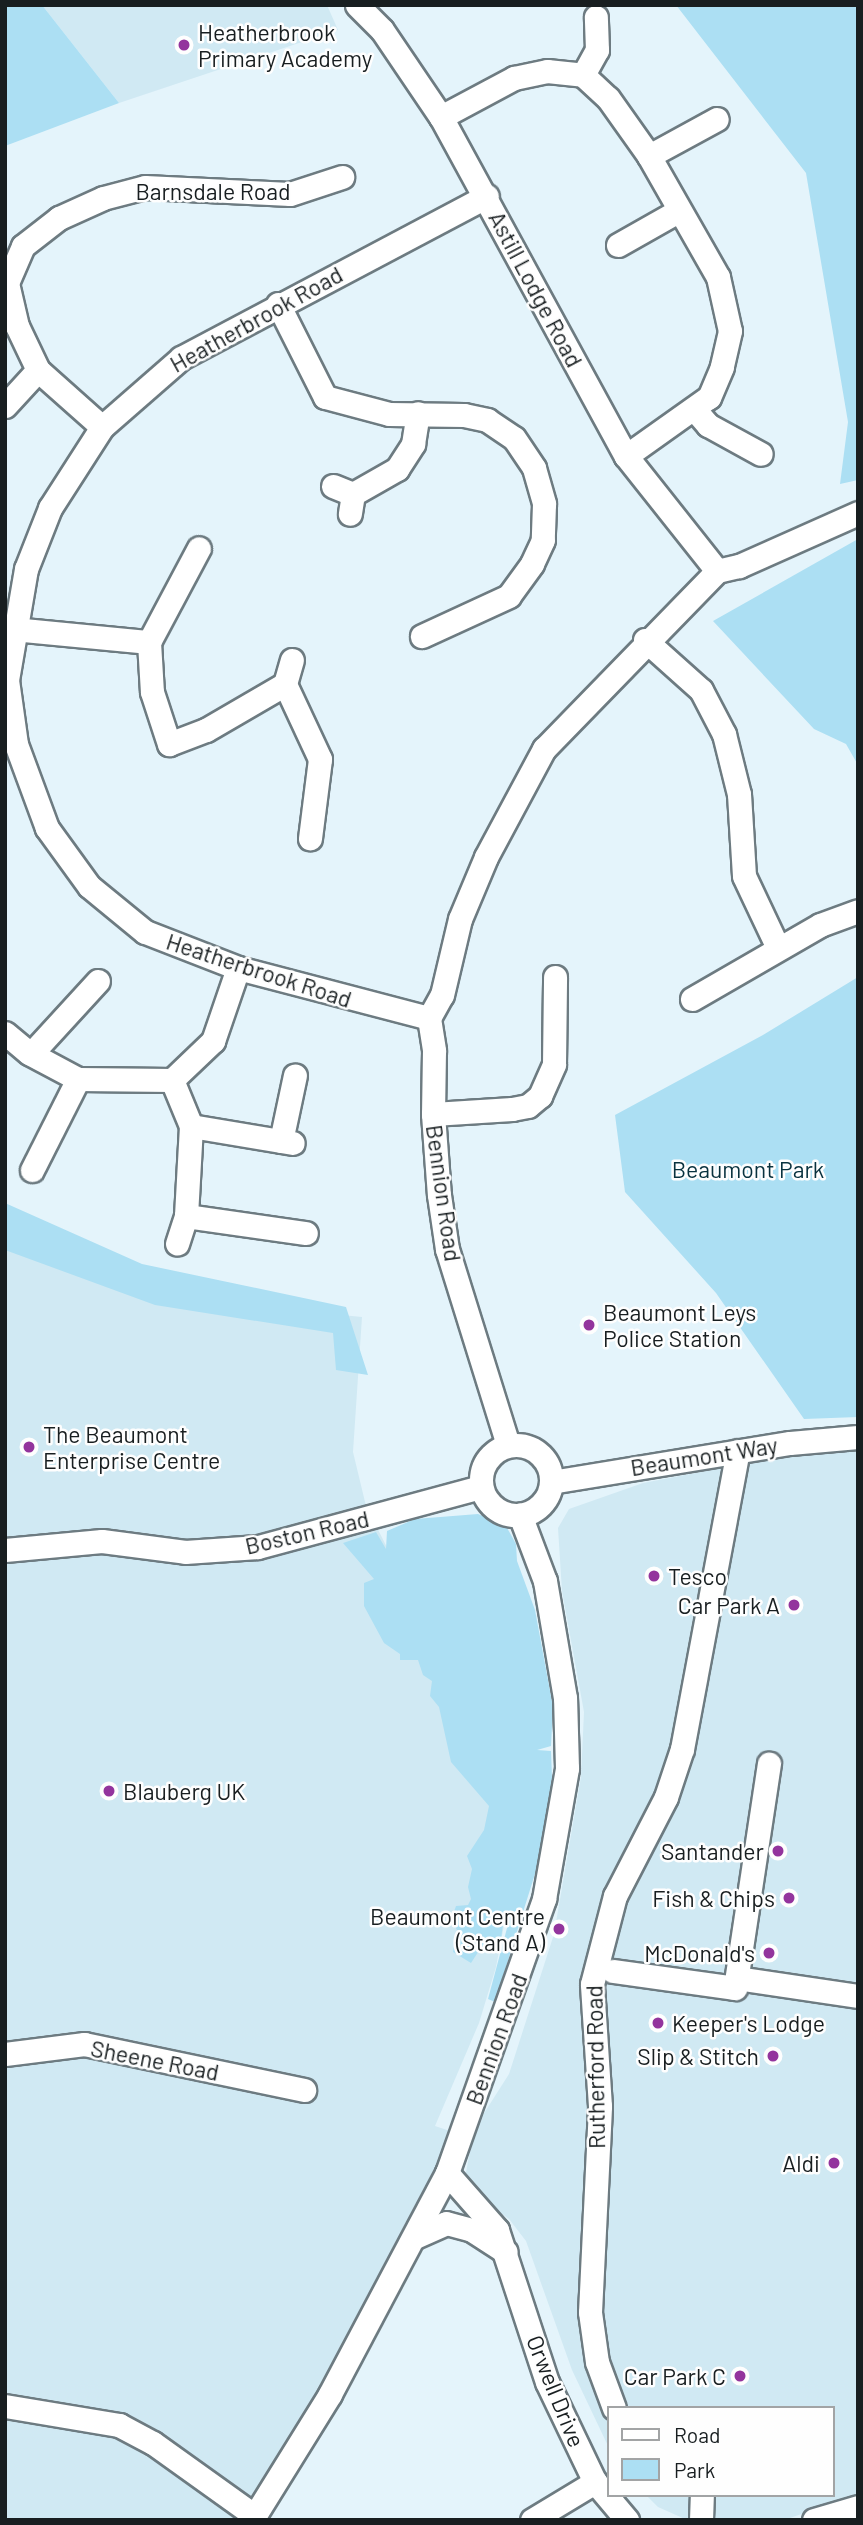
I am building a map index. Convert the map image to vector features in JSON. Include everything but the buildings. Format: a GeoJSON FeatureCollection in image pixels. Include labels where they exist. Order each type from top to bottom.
{"type":"FeatureCollection","features":[{"type":"Feature","properties":{"kind":"street","name":"Astill Lodge Road"},"geometry":{"type":"LineString","coordinates":[[357,5],[382,30],[441,117],[487,196],[626,456],[717,571]]}},
{"type":"Feature","properties":{"kind":"street"},"geometry":{"type":"LineString","coordinates":[[583,75],[597,50],[596,17]]}},
{"type":"Feature","properties":{"kind":"street"},"geometry":{"type":"LineString","coordinates":[[441,117],[514,78],[547,71],[583,75],[608,98],[649,156],[718,277],[730,331],[722,367],[709,397],[695,410],[626,456]]}},
{"type":"Feature","properties":{"kind":"street"},"geometry":{"type":"LineString","coordinates":[[649,156],[717,119]]}},
{"type":"Feature","properties":{"kind":"street","name":"Barnsdale Road"},"geometry":{"type":"LineString","coordinates":[[102,427],[38,370],[17,326],[6,283],[23,246],[59,218],[103,198],[145,187],[290,194],[342,177]]}},
{"type":"Feature","properties":{"kind":"street","name":"Heatherbrook Road"},"geometry":{"type":"LineString","coordinates":[[429,1018],[238,968],[145,932],[89,886],[47,828],[11,745],[7,680],[13,629],[26,569],[50,508],[102,427],[181,358],[278,304],[487,196]]}},
{"type":"Feature","properties":{"kind":"street"},"geometry":{"type":"LineString","coordinates":[[618,245],[678,211]]}},
{"type":"Feature","properties":{"kind":"street"},"geometry":{"type":"LineString","coordinates":[[278,304],[325,397],[389,414],[418,413],[486,420],[514,438],[534,468],[544,504],[543,540],[509,596],[422,636]]}},
{"type":"Feature","properties":{"kind":"street"},"geometry":{"type":"LineString","coordinates":[[5,406],[38,370]]}},
{"type":"Feature","properties":{"kind":"street"},"geometry":{"type":"LineString","coordinates":[[695,410],[708,425],[761,454]]}},
{"type":"Feature","properties":{"kind":"street"},"geometry":{"type":"LineString","coordinates":[[345,498],[397,469],[413,444],[418,413]]}},
{"type":"Feature","properties":{"kind":"street"},"geometry":{"type":"LineString","coordinates":[[429,1018],[442,995],[460,919],[486,857],[544,748],[646,640],[717,571],[740,566],[858,513]]}},
{"type":"Feature","properties":{"kind":"street"},"geometry":{"type":"LineString","coordinates":[[199,548],[149,642],[152,692],[169,744],[206,730],[285,684]]}},
{"type":"Feature","properties":{"kind":"street"},"geometry":{"type":"LineString","coordinates":[[13,629],[149,642]]}},
{"type":"Feature","properties":{"kind":"street"},"geometry":{"type":"LineString","coordinates":[[646,640],[701,690],[724,734],[739,794],[744,876],[778,948]]}},
{"type":"Feature","properties":{"kind":"street"},"geometry":{"type":"LineString","coordinates":[[292,660],[285,684],[320,759],[310,838]]}},
{"type":"Feature","properties":{"kind":"street"},"geometry":{"type":"LineString","coordinates":[[692,999],[778,948],[858,911]]}},
{"type":"Feature","properties":{"kind":"street"},"geometry":{"type":"LineString","coordinates":[[5,1033],[31,1054],[79,1079],[172,1080],[213,1041],[238,968]]}},
{"type":"Feature","properties":{"kind":"street"},"geometry":{"type":"LineString","coordinates":[[433,1114],[512,1109],[528,1106],[540,1096],[554,1064],[555,977]]}},
{"type":"Feature","properties":{"kind":"street"},"geometry":{"type":"LineString","coordinates":[[31,1054],[98,981]]}},
{"type":"Feature","properties":{"kind":"street","name":"Bennion Road"},"geometry":{"type":"LineString","coordinates":[[429,1018],[434,1051],[433,1114],[447,1249],[508,1445]]}},
{"type":"Feature","properties":{"kind":"street"},"geometry":{"type":"LineString","coordinates":[[191,1126],[287,1142],[295,1075]]}},
{"type":"Feature","properties":{"kind":"street"},"geometry":{"type":"LineString","coordinates":[[32,1170],[79,1079]]}},
{"type":"Feature","properties":{"kind":"street"},"geometry":{"type":"LineString","coordinates":[[172,1080],[191,1126],[186,1216],[177,1244]]}},
{"type":"Feature","properties":{"kind":"street"},"geometry":{"type":"LineString","coordinates":[[186,1216],[306,1233]]}},
{"type":"Feature","properties":{"kind":"street","name":"Beaumont Way"},"geometry":{"type":"LineString","coordinates":[[551,1482],[738,1451],[858,1437]]}},
{"type":"Feature","properties":{"kind":"street"},"geometry":{"type":"LineString","coordinates":[[508,1445],[539,1453],[551,1482],[542,1504],[520,1515],[499,1512],[480,1487],[481,1469],[489,1456],[508,1445]]}},
{"type":"Feature","properties":{"kind":"street","name":"Rutherford Road"},"geometry":{"type":"LineString","coordinates":[[613,2406],[597,2362],[590,2312],[600,2106],[592,1984],[615,1896],[666,1797],[682,1749],[738,1451]]}},
{"type":"Feature","properties":{"kind":"street","name":"Boston Road"},"geometry":{"type":"LineString","coordinates":[[5,1550],[102,1541],[186,1552],[258,1547],[480,1487]]}},
{"type":"Feature","properties":{"kind":"street","name":"Bennion Road"},"geometry":{"type":"LineString","coordinates":[[253,2518],[330,2394],[447,2173],[544,1899],[567,1768],[565,1698],[545,1581],[520,1515]]}},
{"type":"Feature","properties":{"kind":"street"},"geometry":{"type":"LineString","coordinates":[[613,1971],[735,1988],[769,1764]]}},
{"type":"Feature","properties":{"kind":"street"},"geometry":{"type":"LineString","coordinates":[[737,1978],[858,1996]]}},
{"type":"Feature","properties":{"kind":"street","name":"Sheene Road"},"geometry":{"type":"LineString","coordinates":[[5,2054],[84,2044],[304,2090]]}},
{"type":"Feature","properties":{"kind":"street","name":"Orwell Drive"},"geometry":{"type":"LineString","coordinates":[[447,2173],[497,2230],[547,2382],[595,2482],[626,2520]]}},
{"type":"Feature","properties":{"kind":"street"},"geometry":{"type":"LineString","coordinates":[[415,2236],[446,2223],[472,2230],[506,2252]]}},
{"type":"Feature","properties":{"kind":"street"},"geometry":{"type":"LineString","coordinates":[[5,2406],[119,2425],[153,2443],[253,2518]]}},
{"type":"Feature","properties":{"kind":"street"},"geometry":{"type":"LineString","coordinates":[[532,2520],[595,2482]]}},
{"type":"Feature","properties":{"kind":"street"},"geometry":{"type":"LineString","coordinates":[[701,2520],[705,2511],[702,2497]]}},
{"type":"Feature","properties":{"kind":"street"},"geometry":{"type":"LineString","coordinates":[[814,2520],[858,2507]]}},
{"type":"Feature","properties":{"kind":"shaded area","name":"Heatherbrook Primary Academy"},"geometry":{"type":"Polygon","coordinates":[[[42,5],[327,5],[338,30],[119,103],[42,5]]]}},
{"type":"Feature","properties":{"kind":"shaded area"},"geometry":{"type":"Polygon","coordinates":[[[11,1249],[322,1313],[362,1317],[353,1452],[366,1506],[436,1644],[524,1775],[518,1852],[496,1967],[479,2023],[435,2126],[462,2135],[252,2520],[5,2520],[5,1250],[11,1249]]]}},
{"type":"Feature","properties":{"kind":"shaded area"},"geometry":{"type":"Polygon","coordinates":[[[858,1448],[858,2494],[790,2518],[685,2519],[658,2507],[648,2497],[835,2497],[835,2406],[608,2406],[608,2446],[572,2370],[526,2241],[509,2219],[478,2196],[465,2178],[474,2129],[509,2074],[554,1934],[581,1777],[584,1712],[562,1591],[558,1528],[569,1509],[643,1483],[817,1450],[858,1448]]]}},
{"type":"Feature","properties":{"kind":"green space"},"geometry":{"type":"Polygon","coordinates":[[[5,5],[42,5],[119,103],[5,146],[5,5]]]}},
{"type":"Feature","properties":{"kind":"green space"},"geometry":{"type":"Polygon","coordinates":[[[676,5],[858,5],[858,480],[840,484],[848,422],[806,173],[676,5]]]}},
{"type":"Feature","properties":{"kind":"green space"},"geometry":{"type":"Polygon","coordinates":[[[858,539],[858,765],[846,744],[814,729],[713,621],[858,539]]]}},
{"type":"Feature","properties":{"kind":"green space","name":"Beaumont Park"},"geometry":{"type":"Polygon","coordinates":[[[858,977],[858,1417],[804,1419],[716,1293],[625,1192],[615,1115],[763,1035],[858,977]]]}},
{"type":"Feature","properties":{"kind":"green space"},"geometry":{"type":"Polygon","coordinates":[[[5,1203],[142,1264],[346,1307],[368,1375],[336,1370],[333,1333],[155,1305],[5,1250],[5,1203]]]}},
{"type":"Feature","properties":{"kind":"green space"},"geometry":{"type":"Polygon","coordinates":[[[478,1514],[506,1526],[516,1544],[517,1561],[535,1610],[553,1707],[551,1746],[537,1750],[551,1751],[552,1778],[539,1861],[495,2002],[488,1999],[510,1917],[503,1924],[500,1947],[496,1951],[484,1943],[471,1963],[453,1952],[457,1930],[451,1920],[456,1906],[468,1905],[471,1899],[468,1887],[472,1869],[467,1856],[484,1830],[489,1806],[451,1762],[439,1707],[430,1696],[432,1681],[423,1675],[418,1660],[400,1660],[400,1654],[384,1643],[364,1606],[364,1583],[374,1579],[343,1543],[376,1532],[386,1549],[387,1531],[415,1519],[478,1514]]]}},
{"type":"Feature","properties":{"kind":"place","name":"Heatherbrook Primary Academy"},"geometry":{"type":"Point","coordinates":[184,45]}},
{"type":"Feature","properties":{"kind":"place","name":"Beaumont Leys Police Station"},"geometry":{"type":"Point","coordinates":[589,1325]}},
{"type":"Feature","properties":{"kind":"place","name":"The Beaumont Enterprise Centre"},"geometry":{"type":"Point","coordinates":[29,1447]}},
{"type":"Feature","properties":{"kind":"place","name":"Tesco"},"geometry":{"type":"Point","coordinates":[654,1576]}},
{"type":"Feature","properties":{"kind":"place","name":"Car Park A"},"geometry":{"type":"Point","coordinates":[794,1605]}},
{"type":"Feature","properties":{"kind":"place","name":"Blauberg UK"},"geometry":{"type":"Point","coordinates":[109,1791]}},
{"type":"Feature","properties":{"kind":"place","name":"Santander"},"geometry":{"type":"Point","coordinates":[778,1851]}},
{"type":"Feature","properties":{"kind":"place","name":"Fish & Chips"},"geometry":{"type":"Point","coordinates":[789,1898]}},
{"type":"Feature","properties":{"kind":"place","name":"Beaumont Centre (Stand A)"},"geometry":{"type":"Point","coordinates":[559,1929]}},
{"type":"Feature","properties":{"kind":"place","name":"McDonald's"},"geometry":{"type":"Point","coordinates":[769,1953]}},
{"type":"Feature","properties":{"kind":"place","name":"Keeper's Lodge"},"geometry":{"type":"Point","coordinates":[658,2023]}},
{"type":"Feature","properties":{"kind":"place","name":"Slip & Stitch"},"geometry":{"type":"Point","coordinates":[773,2056]}},
{"type":"Feature","properties":{"kind":"place","name":"Aldi"},"geometry":{"type":"Point","coordinates":[834,2163]}},
{"type":"Feature","properties":{"kind":"place","name":"Car Park C"},"geometry":{"type":"Point","coordinates":[740,2376]}}]}
